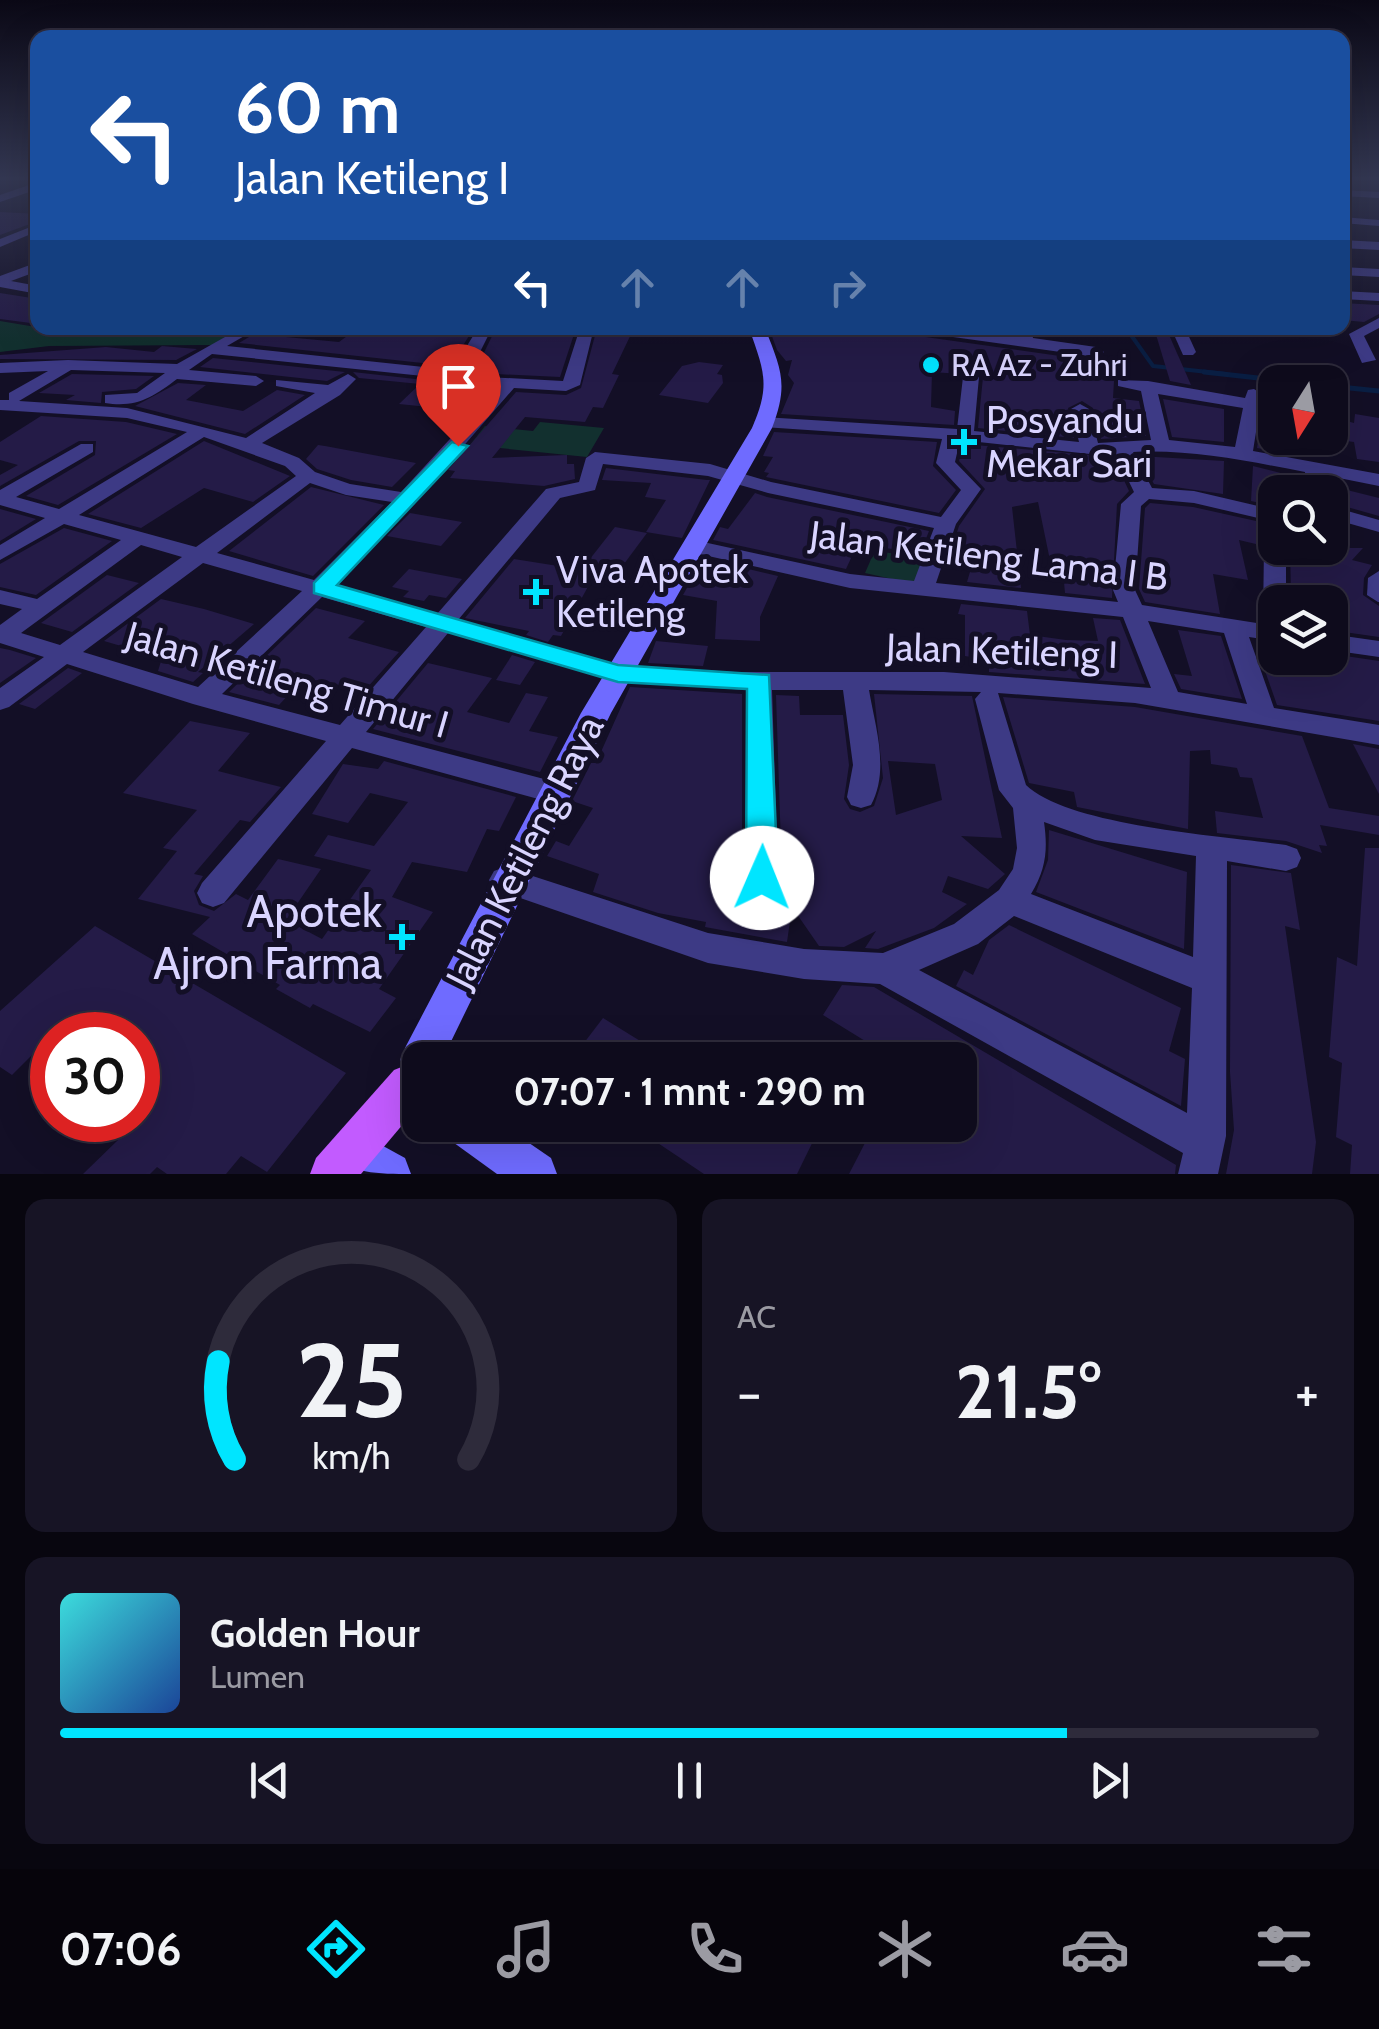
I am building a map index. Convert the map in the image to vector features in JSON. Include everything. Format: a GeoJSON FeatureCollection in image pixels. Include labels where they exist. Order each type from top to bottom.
{"type":"FeatureCollection","features":[{"type":"Feature","properties":{"kind":"main road","name":"Jalan Ketileng Raya"},"geometry":{"type":"LineString","coordinates":[[432,1042],[505,880],[661,594],[738,477],[775,384],[759,335]]}},
{"type":"Feature","properties":{"kind":"main road"},"geometry":{"type":"LineString","coordinates":[[358,1167],[402,1098]]}},
{"type":"Feature","properties":{"kind":"main road"},"geometry":{"type":"LineString","coordinates":[[489,1142],[534,1174]]}},
{"type":"Feature","properties":{"kind":"street"},"geometry":{"type":"LineString","coordinates":[[0,246],[26,233]]}},
{"type":"Feature","properties":{"kind":"street"},"geometry":{"type":"LineString","coordinates":[[1350,244],[1379,246]]}},
{"type":"Feature","properties":{"kind":"street"},"geometry":{"type":"LineString","coordinates":[[0,246],[19,251]]}},
{"type":"Feature","properties":{"kind":"street"},"geometry":{"type":"LineString","coordinates":[[0,282],[30,269]]}},
{"type":"Feature","properties":{"kind":"street"},"geometry":{"type":"LineString","coordinates":[[1350,271],[1379,273]]}},
{"type":"Feature","properties":{"kind":"street"},"geometry":{"type":"LineString","coordinates":[[0,282],[30,288]]}},
{"type":"Feature","properties":{"kind":"street"},"geometry":{"type":"LineString","coordinates":[[1350,296],[1379,298]]}},
{"type":"Feature","properties":{"kind":"street"},"geometry":{"type":"LineString","coordinates":[[1368,360],[1356,334],[1373,325]]}},
{"type":"Feature","properties":{"kind":"street"},"geometry":{"type":"LineString","coordinates":[[5,400],[136,400],[237,335]]}},
{"type":"Feature","properties":{"kind":"street"},"geometry":{"type":"LineString","coordinates":[[458,375],[481,335]]}},
{"type":"Feature","properties":{"kind":"street"},"geometry":{"type":"LineString","coordinates":[[210,349],[458,375],[469,383],[566,386],[574,382],[584,335]]}},
{"type":"Feature","properties":{"kind":"street"},"geometry":{"type":"LineString","coordinates":[[1025,335],[1096,352]]}},
{"type":"Feature","properties":{"kind":"street"},"geometry":{"type":"LineString","coordinates":[[1181,335],[1188,352]]}},
{"type":"Feature","properties":{"kind":"street"},"geometry":{"type":"LineString","coordinates":[[5,400],[68,365]]}},
{"type":"Feature","properties":{"kind":"street"},"geometry":{"type":"LineString","coordinates":[[0,368],[68,365],[178,371],[256,381]]}},
{"type":"Feature","properties":{"kind":"street"},"geometry":{"type":"LineString","coordinates":[[923,588],[946,524],[971,489],[946,463],[958,434],[970,378]]}},
{"type":"Feature","properties":{"kind":"street"},"geometry":{"type":"LineString","coordinates":[[248,444],[341,385],[282,383]]}},
{"type":"Feature","properties":{"kind":"street"},"geometry":{"type":"LineString","coordinates":[[1124,383],[1254,399],[1244,453]]}},
{"type":"Feature","properties":{"kind":"street"},"geometry":{"type":"LineString","coordinates":[[202,698],[322,588],[508,385]]}},
{"type":"Feature","properties":{"kind":"street"},"geometry":{"type":"LineString","coordinates":[[1148,386],[1161,445]]}},
{"type":"Feature","properties":{"kind":"street"},"geometry":{"type":"LineString","coordinates":[[5,400],[127,412],[248,444],[292,462],[308,476],[407,499]]}},
{"type":"Feature","properties":{"kind":"street"},"geometry":{"type":"LineString","coordinates":[[1080,409],[1090,449]]}},
{"type":"Feature","properties":{"kind":"street"},"geometry":{"type":"LineString","coordinates":[[763,422],[958,434],[1090,449],[1161,445],[1244,453],[1379,480]]}},
{"type":"Feature","properties":{"kind":"street"},"geometry":{"type":"LineString","coordinates":[[0,554],[200,432]]}},
{"type":"Feature","properties":{"kind":"street"},"geometry":{"type":"LineString","coordinates":[[0,498],[88,448]]}},
{"type":"Feature","properties":{"kind":"street"},"geometry":{"type":"LineString","coordinates":[[1122,449],[1145,492]]}},
{"type":"Feature","properties":{"kind":"street"},"geometry":{"type":"LineString","coordinates":[[213,893],[349,738],[553,493],[588,486],[596,458],[738,477],[768,488],[946,524]]}},
{"type":"Feature","properties":{"kind":"street"},"geometry":{"type":"LineString","coordinates":[[1314,466],[1314,475]]}},
{"type":"Feature","properties":{"kind":"street"},"geometry":{"type":"LineString","coordinates":[[0,701],[308,476]]}},
{"type":"Feature","properties":{"kind":"street"},"geometry":{"type":"LineString","coordinates":[[1168,699],[1124,590],[1130,504],[1145,492],[1258,512]]}},
{"type":"Feature","properties":{"kind":"street","name":"Jalan Ketileng I"},"geometry":{"type":"LineString","coordinates":[[0,498],[618,673],[760,681],[957,681],[1168,699],[1379,735]]}},
{"type":"Feature","properties":{"kind":"street"},"geometry":{"type":"LineString","coordinates":[[1348,517],[1379,526]]}},
{"type":"Feature","properties":{"kind":"street"},"geometry":{"type":"LineString","coordinates":[[2,636],[37,606],[136,538]]}},
{"type":"Feature","properties":{"kind":"street","name":"Jalan Ketileng Lama I B"},"geometry":{"type":"LineString","coordinates":[[694,546],[850,582],[1131,611],[1258,631]]}},
{"type":"Feature","properties":{"kind":"street"},"geometry":{"type":"LineString","coordinates":[[1378,595],[1379,578]]}},
{"type":"Feature","properties":{"kind":"street"},"geometry":{"type":"LineString","coordinates":[[0,596],[37,606]]}},
{"type":"Feature","properties":{"kind":"street"},"geometry":{"type":"LineString","coordinates":[[1234,627],[1264,716]]}},
{"type":"Feature","properties":{"kind":"street","name":"Jalan Ketileng Timur I"},"geometry":{"type":"LineString","coordinates":[[2,636],[202,698],[553,792]]}},
{"type":"Feature","properties":{"kind":"street"},"geometry":{"type":"LineString","coordinates":[[1348,645],[1379,649]]}},
{"type":"Feature","properties":{"kind":"street"},"geometry":{"type":"LineString","coordinates":[[760,681],[762,878],[771,898]]}},
{"type":"Feature","properties":{"kind":"street"},"geometry":{"type":"LineString","coordinates":[[855,683],[867,765],[862,797]]}},
{"type":"Feature","properties":{"kind":"street"},"geometry":{"type":"LineString","coordinates":[[988,698],[1013,790],[1026,804],[1095,828],[1286,858]]}},
{"type":"Feature","properties":{"kind":"street"},"geometry":{"type":"LineString","coordinates":[[505,880],[708,948],[804,964],[884,969],[966,934],[1010,900],[1030,860],[1026,804]]}},
{"type":"Feature","properties":{"kind":"street"},"geometry":{"type":"LineString","coordinates":[[884,969],[1202,1159],[1212,847]]}},
{"type":"Feature","properties":{"kind":"street"},"geometry":{"type":"LineString","coordinates":[[1010,900],[1210,980]]}},
{"type":"Feature","properties":{"kind":"green space"},"geometry":{"type":"Polygon","coordinates":[[[0,321],[30,326],[30,335],[232,335],[214,345],[49,346],[0,352],[0,321]]]}},
{"type":"Feature","properties":{"kind":"green space"},"geometry":{"type":"Polygon","coordinates":[[[540,422],[604,428],[587,457],[470,445],[485,426],[533,431],[540,422]]]}},
{"type":"Feature","properties":{"kind":"green space"},"geometry":{"type":"Polygon","coordinates":[[[875,550],[928,561],[919,585],[865,573],[875,550]]]}},
{"type":"Feature","properties":{"kind":"building"},"geometry":{"type":"Polygon","coordinates":[[[0,293],[30,298],[30,323],[0,319],[0,293]]]}},
{"type":"Feature","properties":{"kind":"building"},"geometry":{"type":"Polygon","coordinates":[[[1350,303],[1379,305],[1379,314],[1364,322],[1350,321],[1350,303]]]}},
{"type":"Feature","properties":{"kind":"building"},"geometry":{"type":"Polygon","coordinates":[[[252,335],[339,342],[349,335],[470,335],[450,366],[239,343],[252,335]]]}},
{"type":"Feature","properties":{"kind":"building"},"geometry":{"type":"Polygon","coordinates":[[[493,335],[574,335],[560,377],[474,373],[493,335]]]}},
{"type":"Feature","properties":{"kind":"building"},"geometry":{"type":"Polygon","coordinates":[[[595,335],[631,335],[612,374],[619,375],[603,408],[593,407],[585,422],[525,417],[492,458],[567,455],[567,464],[574,464],[575,479],[544,486],[450,478],[455,471],[448,470],[516,392],[566,395],[581,388],[595,335]]]}},
{"type":"Feature","properties":{"kind":"building"},"geometry":{"type":"Polygon","coordinates":[[[772,335],[911,335],[1081,359],[1087,377],[1114,381],[1113,398],[1139,401],[1146,436],[1101,439],[1093,408],[1082,401],[1068,408],[1074,438],[978,428],[983,377],[973,369],[961,374],[932,372],[931,407],[955,411],[954,425],[781,414],[794,383],[788,375],[792,360],[786,361],[772,335]]]}},
{"type":"Feature","properties":{"kind":"building"},"geometry":{"type":"Polygon","coordinates":[[[1156,335],[1169,335],[1191,385],[1170,381],[1156,335]]]}},
{"type":"Feature","properties":{"kind":"building"},"geometry":{"type":"Polygon","coordinates":[[[162,346],[197,349],[176,360],[0,359],[0,355],[106,347],[154,352],[162,346]]]}},
{"type":"Feature","properties":{"kind":"building"},"geometry":{"type":"Polygon","coordinates":[[[213,358],[345,372],[327,381],[200,367],[213,358]]]}},
{"type":"Feature","properties":{"kind":"building"},"geometry":{"type":"Polygon","coordinates":[[[699,362],[723,365],[717,374],[722,375],[723,383],[708,403],[659,395],[682,366],[699,362]]]}},
{"type":"Feature","properties":{"kind":"building"},"geometry":{"type":"Polygon","coordinates":[[[353,372],[489,391],[462,420],[442,416],[448,409],[399,404],[420,384],[359,378],[353,372]]]}},
{"type":"Feature","properties":{"kind":"building"},"geometry":{"type":"Polygon","coordinates":[[[72,374],[154,376],[136,389],[102,392],[101,403],[66,400],[75,395],[39,393],[72,374]]]}},
{"type":"Feature","properties":{"kind":"building"},"geometry":{"type":"Polygon","coordinates":[[[178,383],[206,385],[186,400],[243,411],[277,390],[305,395],[245,434],[135,406],[178,383]]]}},
{"type":"Feature","properties":{"kind":"building"},"geometry":{"type":"Polygon","coordinates":[[[1163,399],[1224,409],[1224,442],[1172,437],[1163,399]]]}},
{"type":"Feature","properties":{"kind":"building"},"geometry":{"type":"Polygon","coordinates":[[[1355,414],[1379,418],[1379,462],[1357,459],[1354,442],[1348,441],[1348,421],[1354,423],[1355,414]]]}},
{"type":"Feature","properties":{"kind":"building"},"geometry":{"type":"Polygon","coordinates":[[[41,416],[126,422],[177,434],[58,505],[26,496],[95,455],[96,441],[79,441],[0,486],[0,475],[18,465],[0,460],[0,442],[41,416]]]}},
{"type":"Feature","properties":{"kind":"building"},"geometry":{"type":"Polygon","coordinates":[[[774,432],[937,442],[933,466],[956,490],[939,513],[766,477],[769,473],[764,472],[773,457],[763,456],[774,432]]]}},
{"type":"Feature","properties":{"kind":"building"},"geometry":{"type":"Polygon","coordinates":[[[204,441],[290,476],[253,502],[204,488],[141,528],[88,514],[204,441]]]}},
{"type":"Feature","properties":{"kind":"building"},"geometry":{"type":"Polygon","coordinates":[[[963,444],[1113,457],[1129,491],[1117,504],[1112,598],[1065,593],[1063,572],[1052,570],[1038,502],[1012,507],[1021,588],[967,582],[972,565],[948,560],[959,526],[985,489],[959,461],[963,444]]]}},
{"type":"Feature","properties":{"kind":"building"},"geometry":{"type":"Polygon","coordinates":[[[318,445],[416,463],[392,487],[351,480],[317,469],[306,459],[318,445]]]}},
{"type":"Feature","properties":{"kind":"building"},"geometry":{"type":"Polygon","coordinates":[[[1139,456],[1224,461],[1223,494],[1154,484],[1139,456]]]}},
{"type":"Feature","properties":{"kind":"building"},"geometry":{"type":"Polygon","coordinates":[[[1253,466],[1288,475],[1258,475],[1258,502],[1251,501],[1253,466]]]}},
{"type":"Feature","properties":{"kind":"building"},"geometry":{"type":"Polygon","coordinates":[[[606,468],[710,480],[682,538],[646,532],[666,500],[645,497],[651,483],[602,480],[606,468]]]}},
{"type":"Feature","properties":{"kind":"building"},"geometry":{"type":"Polygon","coordinates":[[[311,487],[384,505],[313,576],[229,551],[311,487]]]}},
{"type":"Feature","properties":{"kind":"building"},"geometry":{"type":"Polygon","coordinates":[[[1348,490],[1379,498],[1379,516],[1348,507],[1348,490]]]}},
{"type":"Feature","properties":{"kind":"building"},"geometry":{"type":"Polygon","coordinates":[[[755,493],[929,531],[920,554],[858,543],[846,569],[713,540],[720,527],[728,529],[755,493]]]}},
{"type":"Feature","properties":{"kind":"building"},"geometry":{"type":"Polygon","coordinates":[[[1150,503],[1193,507],[1258,521],[1258,545],[1239,540],[1248,580],[1213,574],[1220,614],[1145,602],[1139,589],[1145,508],[1150,503]]]}},
{"type":"Feature","properties":{"kind":"building"},"geometry":{"type":"Polygon","coordinates":[[[0,509],[36,519],[0,541],[0,509]]]}},
{"type":"Feature","properties":{"kind":"building"},"geometry":{"type":"Polygon","coordinates":[[[410,513],[462,522],[441,546],[387,536],[410,513]]]}},
{"type":"Feature","properties":{"kind":"building"},"geometry":{"type":"Polygon","coordinates":[[[615,527],[647,533],[618,572],[586,564],[615,527]]]}},
{"type":"Feature","properties":{"kind":"building"},"geometry":{"type":"Polygon","coordinates":[[[64,528],[112,541],[36,595],[0,587],[0,564],[64,528]]]}},
{"type":"Feature","properties":{"kind":"building"},"geometry":{"type":"Polygon","coordinates":[[[1348,548],[1363,548],[1352,560],[1372,565],[1364,578],[1363,595],[1379,606],[1379,637],[1348,633],[1348,585],[1291,585],[1290,565],[1348,565],[1348,548]]]}},
{"type":"Feature","properties":{"kind":"building"},"geometry":{"type":"Polygon","coordinates":[[[514,559],[596,572],[561,636],[553,635],[548,642],[526,635],[529,631],[465,618],[514,559]]]}},
{"type":"Feature","properties":{"kind":"building"},"geometry":{"type":"Polygon","coordinates":[[[719,562],[778,576],[760,617],[760,641],[715,639],[717,601],[683,595],[693,577],[710,581],[719,562]]]}},
{"type":"Feature","properties":{"kind":"building"},"geometry":{"type":"Polygon","coordinates":[[[409,569],[462,579],[446,598],[429,595],[424,601],[403,597],[409,591],[392,587],[409,569]]]}},
{"type":"Feature","properties":{"kind":"building"},"geometry":{"type":"Polygon","coordinates":[[[107,575],[139,583],[72,632],[41,623],[107,575]]]}},
{"type":"Feature","properties":{"kind":"building"},"geometry":{"type":"Polygon","coordinates":[[[161,599],[254,624],[198,672],[203,673],[193,682],[158,671],[162,658],[104,641],[161,599]]]}},
{"type":"Feature","properties":{"kind":"building"},"geometry":{"type":"Polygon","coordinates":[[[961,604],[1027,611],[1030,635],[1066,640],[1098,641],[1093,618],[1120,620],[1145,684],[989,672],[989,660],[965,656],[965,615],[958,614],[961,604]]]}},
{"type":"Feature","properties":{"kind":"building"},"geometry":{"type":"Polygon","coordinates":[[[316,608],[365,621],[348,638],[399,652],[365,690],[304,678],[279,705],[229,692],[316,608]]]}},
{"type":"Feature","properties":{"kind":"building"},"geometry":{"type":"Polygon","coordinates":[[[1178,630],[1221,636],[1242,699],[1181,689],[1174,674],[1192,676],[1178,630]]]}},
{"type":"Feature","properties":{"kind":"building"},"geometry":{"type":"Polygon","coordinates":[[[656,641],[708,646],[703,666],[648,663],[656,641]]]}},
{"type":"Feature","properties":{"kind":"building"},"geometry":{"type":"Polygon","coordinates":[[[0,648],[10,650],[36,658],[0,683],[0,648]]]}},
{"type":"Feature","properties":{"kind":"building"},"geometry":{"type":"Polygon","coordinates":[[[512,655],[535,662],[520,685],[496,680],[512,655]]]}},
{"type":"Feature","properties":{"kind":"building"},"geometry":{"type":"Polygon","coordinates":[[[1348,656],[1379,661],[1379,721],[1277,705],[1266,675],[1348,675],[1348,656]]]}},
{"type":"Feature","properties":{"kind":"building"},"geometry":{"type":"Polygon","coordinates":[[[428,663],[492,678],[467,712],[509,723],[526,693],[548,697],[529,731],[558,737],[540,772],[373,729],[428,663]]]}},
{"type":"Feature","properties":{"kind":"building"},"geometry":{"type":"Polygon","coordinates":[[[68,668],[82,673],[35,709],[19,704],[68,668]]]}},
{"type":"Feature","properties":{"kind":"building"},"geometry":{"type":"Polygon","coordinates":[[[630,687],[742,694],[742,878],[757,910],[770,916],[783,912],[790,900],[782,877],[776,695],[799,696],[800,715],[843,715],[849,765],[844,799],[850,809],[860,812],[874,806],[883,778],[874,694],[972,696],[1002,838],[961,836],[1005,874],[988,889],[948,876],[942,892],[967,904],[934,928],[878,949],[865,948],[876,931],[844,947],[819,946],[792,907],[787,942],[705,927],[706,922],[658,913],[593,892],[599,874],[547,856],[556,841],[569,846],[593,808],[572,801],[591,763],[596,763],[630,687]],[[888,761],[896,815],[942,800],[935,764],[888,761]]]}},
{"type":"Feature","properties":{"kind":"building"},"geometry":{"type":"Polygon","coordinates":[[[1003,697],[1135,707],[1302,736],[1329,808],[1379,816],[1379,835],[1320,825],[1327,846],[1319,845],[1322,853],[1286,841],[1217,833],[1215,811],[1263,818],[1252,778],[1240,777],[1237,768],[1211,764],[1210,750],[1190,751],[1188,829],[1077,807],[1074,792],[1029,783],[1003,697]]]}},
{"type":"Feature","properties":{"kind":"building"},"geometry":{"type":"Polygon","coordinates":[[[190,721],[250,733],[218,771],[281,787],[250,822],[240,820],[194,874],[203,876],[194,891],[199,905],[214,911],[236,894],[248,900],[278,859],[321,869],[286,920],[322,939],[371,870],[314,856],[328,835],[374,846],[408,802],[370,793],[348,823],[312,814],[343,764],[378,769],[384,761],[516,797],[499,831],[487,829],[467,872],[412,862],[392,897],[433,912],[379,989],[396,998],[370,1032],[313,1004],[310,1008],[276,989],[280,985],[192,934],[210,917],[138,899],[177,851],[163,848],[197,810],[123,793],[190,721]]]}},
{"type":"Feature","properties":{"kind":"building"},"geometry":{"type":"Polygon","coordinates":[[[1353,744],[1379,749],[1379,794],[1353,744]]]}},
{"type":"Feature","properties":{"kind":"building"},"geometry":{"type":"Polygon","coordinates":[[[1049,830],[1187,872],[1184,949],[1036,892],[1048,860],[1049,830]]]}},
{"type":"Feature","properties":{"kind":"building"},"geometry":{"type":"Polygon","coordinates":[[[1365,848],[1379,848],[1379,1174],[1350,1174],[1352,1145],[1336,1137],[1342,1063],[1329,1057],[1337,957],[1357,966],[1365,848]]]}},
{"type":"Feature","properties":{"kind":"building"},"geometry":{"type":"Polygon","coordinates":[[[1231,865],[1291,873],[1300,930],[1285,926],[1316,1142],[1312,1174],[1226,1174],[1234,1130],[1230,1072],[1231,865]]]}},
{"type":"Feature","properties":{"kind":"building"},"geometry":{"type":"Polygon","coordinates":[[[1009,925],[1181,1008],[1169,1051],[1185,1059],[1181,1106],[956,986],[964,970],[973,975],[989,940],[1009,925]]]}},
{"type":"Feature","properties":{"kind":"building"},"geometry":{"type":"Polygon","coordinates":[[[95,926],[346,1073],[267,1172],[241,1156],[226,1174],[167,1174],[157,1167],[150,1174],[83,1174],[116,1142],[160,1142],[160,1012],[30,1012],[30,1057],[12,1075],[0,1067],[0,1011],[95,926]]]}},
{"type":"Feature","properties":{"kind":"building"},"geometry":{"type":"Polygon","coordinates":[[[842,985],[874,987],[967,1042],[867,1042],[823,1015],[842,985]]]}},
{"type":"Feature","properties":{"kind":"building"},"geometry":{"type":"Polygon","coordinates":[[[603,1018],[642,1042],[585,1042],[603,1018]]]}},
{"type":"Feature","properties":{"kind":"building"},"geometry":{"type":"Polygon","coordinates":[[[977,1048],[1176,1165],[1175,1174],[849,1174],[865,1143],[977,1142],[977,1048]]]}},
{"type":"Feature","properties":{"kind":"building"},"geometry":{"type":"Polygon","coordinates":[[[656,1142],[813,1142],[797,1174],[704,1174],[656,1142]]]}},
{"type":"Feature","properties":{"kind":"waterway"},"geometry":{"type":"LineString","coordinates":[[1131,335],[1153,366],[1226,374]]}},
{"type":"Feature","properties":{"kind":"waterway"},"geometry":{"type":"LineString","coordinates":[[1204,372],[1258,378]]}},
{"type":"Feature","properties":{"kind":"waterway"},"geometry":{"type":"LineString","coordinates":[[1348,388],[1379,391]]}},
{"type":"Feature","properties":{"kind":"place","name":"RA Az - Zuhri"},"geometry":{"type":"Point","coordinates":[931,365]}},
{"type":"Feature","properties":{"kind":"place","name":"Posyandu Mekar Sari"},"geometry":{"type":"Point","coordinates":[964,442]}},
{"type":"Feature","properties":{"kind":"place","name":"Viva Apotek Ketileng"},"geometry":{"type":"Point","coordinates":[536,592]}},
{"type":"Feature","properties":{"kind":"place","name":"Apotek Ajron Farma"},"geometry":{"type":"Point","coordinates":[402,937]}},
{"type":"Feature","properties":{"kind":"route"},"geometry":{"type":"LineString","coordinates":[[458,446],[322,588],[618,673],[760,681],[762,878]]}}]}
